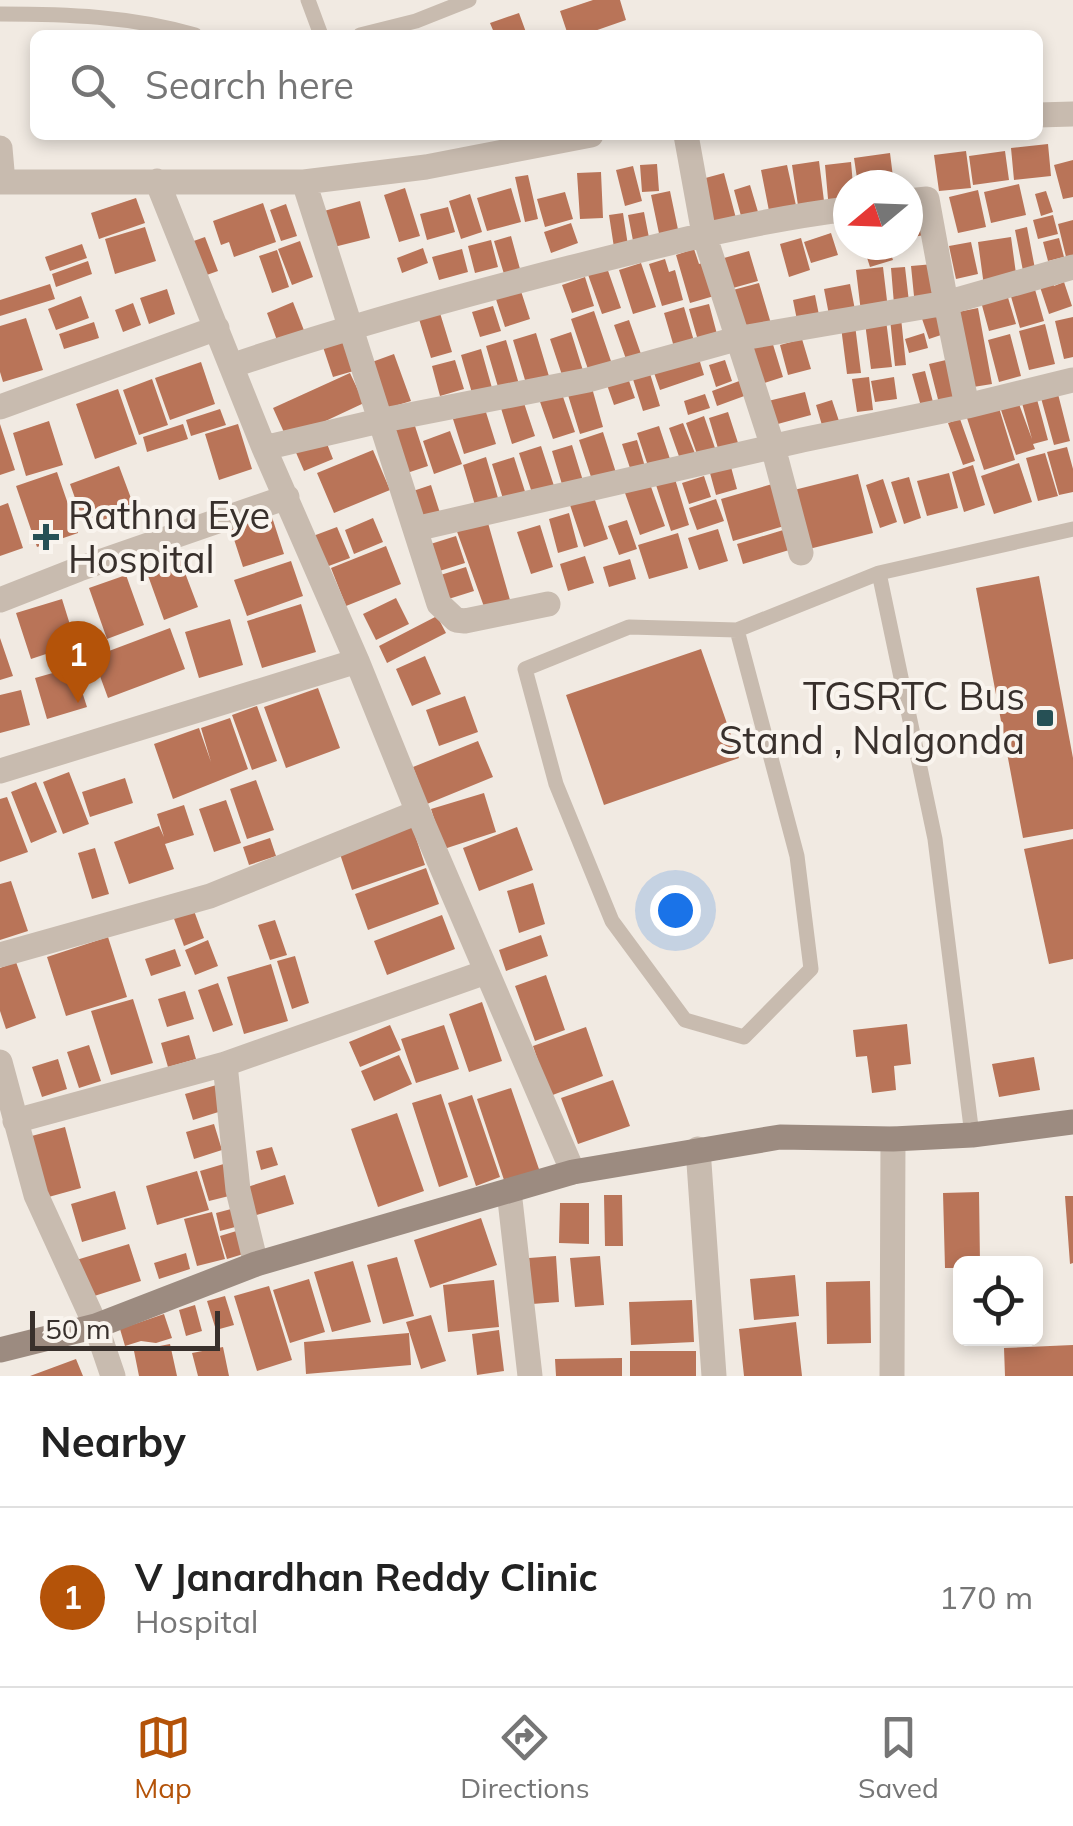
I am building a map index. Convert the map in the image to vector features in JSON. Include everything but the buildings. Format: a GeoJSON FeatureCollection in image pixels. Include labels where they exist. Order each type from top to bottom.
{"type":"FeatureCollection","features":[{"type":"Feature","properties":{"kind":"street"},"geometry":{"type":"LineString","coordinates":[[1043,114],[1073,114]]}},
{"type":"Feature","properties":{"kind":"street"},"geometry":{"type":"LineString","coordinates":[[0,148],[2,182],[304,182],[426,167],[564,140]]}},
{"type":"Feature","properties":{"kind":"street"},"geometry":{"type":"LineString","coordinates":[[687,140],[704,234],[773,447],[801,552]]}},
{"type":"Feature","properties":{"kind":"street"},"geometry":{"type":"LineString","coordinates":[[157,181],[264,448],[573,1172]]}},
{"type":"Feature","properties":{"kind":"street"},"geometry":{"type":"LineString","coordinates":[[304,182],[433,592],[445,612],[456,620],[475,620],[548,604]]}},
{"type":"Feature","properties":{"kind":"street"},"geometry":{"type":"LineString","coordinates":[[923,199],[927,199],[967,406]]}},
{"type":"Feature","properties":{"kind":"street"},"geometry":{"type":"LineString","coordinates":[[231,366],[348,326],[704,234],[833,212]]}},
{"type":"Feature","properties":{"kind":"street"},"geometry":{"type":"LineString","coordinates":[[264,448],[588,380],[736,339],[946,303],[1073,267]]}},
{"type":"Feature","properties":{"kind":"street"},"geometry":{"type":"LineString","coordinates":[[0,407],[218,328]]}},
{"type":"Feature","properties":{"kind":"street"},"geometry":{"type":"LineString","coordinates":[[415,530],[1073,380]]}},
{"type":"Feature","properties":{"kind":"street"},"geometry":{"type":"LineString","coordinates":[[0,600],[286,498]]}},
{"type":"Feature","properties":{"kind":"street"},"geometry":{"type":"LineString","coordinates":[[0,771],[356,661]]}},
{"type":"Feature","properties":{"kind":"street"},"geometry":{"type":"LineString","coordinates":[[0,955],[210,896],[418,812]]}},
{"type":"Feature","properties":{"kind":"street"},"geometry":{"type":"LineString","coordinates":[[14,1121],[225,1064],[486,972]]}},
{"type":"Feature","properties":{"kind":"street"},"geometry":{"type":"LineString","coordinates":[[0,1062],[36,1195],[96,1326],[113,1376]]}},
{"type":"Feature","properties":{"kind":"street"},"geometry":{"type":"LineString","coordinates":[[225,1064],[238,1190],[256,1264]]}},
{"type":"Feature","properties":{"kind":"street"},"geometry":{"type":"LineString","coordinates":[[0,1350],[96,1326],[256,1264],[573,1172],[780,1137],[893,1139],[972,1135],[1073,1122]]}},
{"type":"Feature","properties":{"kind":"street"},"geometry":{"type":"LineString","coordinates":[[892,1376],[893,1139]]}},
{"type":"Feature","properties":{"kind":"street"},"geometry":{"type":"LineString","coordinates":[[698,1149],[714,1376]]}},
{"type":"Feature","properties":{"kind":"street"},"geometry":{"type":"LineString","coordinates":[[509,1191],[530,1376]]}},
{"type":"Feature","properties":{"kind":"lane"},"geometry":{"type":"LineString","coordinates":[[308,0],[319,30]]}},
{"type":"Feature","properties":{"kind":"lane"},"geometry":{"type":"LineString","coordinates":[[380,30],[470,0]]}},
{"type":"Feature","properties":{"kind":"lane"},"geometry":{"type":"LineString","coordinates":[[0,14],[71,14],[172,30]]}},
{"type":"Feature","properties":{"kind":"lane"},"geometry":{"type":"LineString","coordinates":[[738,630],[797,856],[811,969],[744,1037],[685,1020],[612,921],[556,784],[525,669],[629,627],[738,630],[880,573],[1073,528]]}},
{"type":"Feature","properties":{"kind":"lane"},"geometry":{"type":"LineString","coordinates":[[880,573],[935,839],[972,1135]]}},
{"type":"Feature","properties":{"kind":"place","name":"Rathna Eye Hospital"},"geometry":{"type":"Point","coordinates":[46,537]}},
{"type":"Feature","properties":{"kind":"place","name":"V Janardhan Reddy Clinic"},"geometry":{"type":"Point","coordinates":[78,703]}},
{"type":"Feature","properties":{"kind":"place","name":"TGSRTC Bus Stand , Nalgonda"},"geometry":{"type":"Point","coordinates":[1045,718]}}]}
